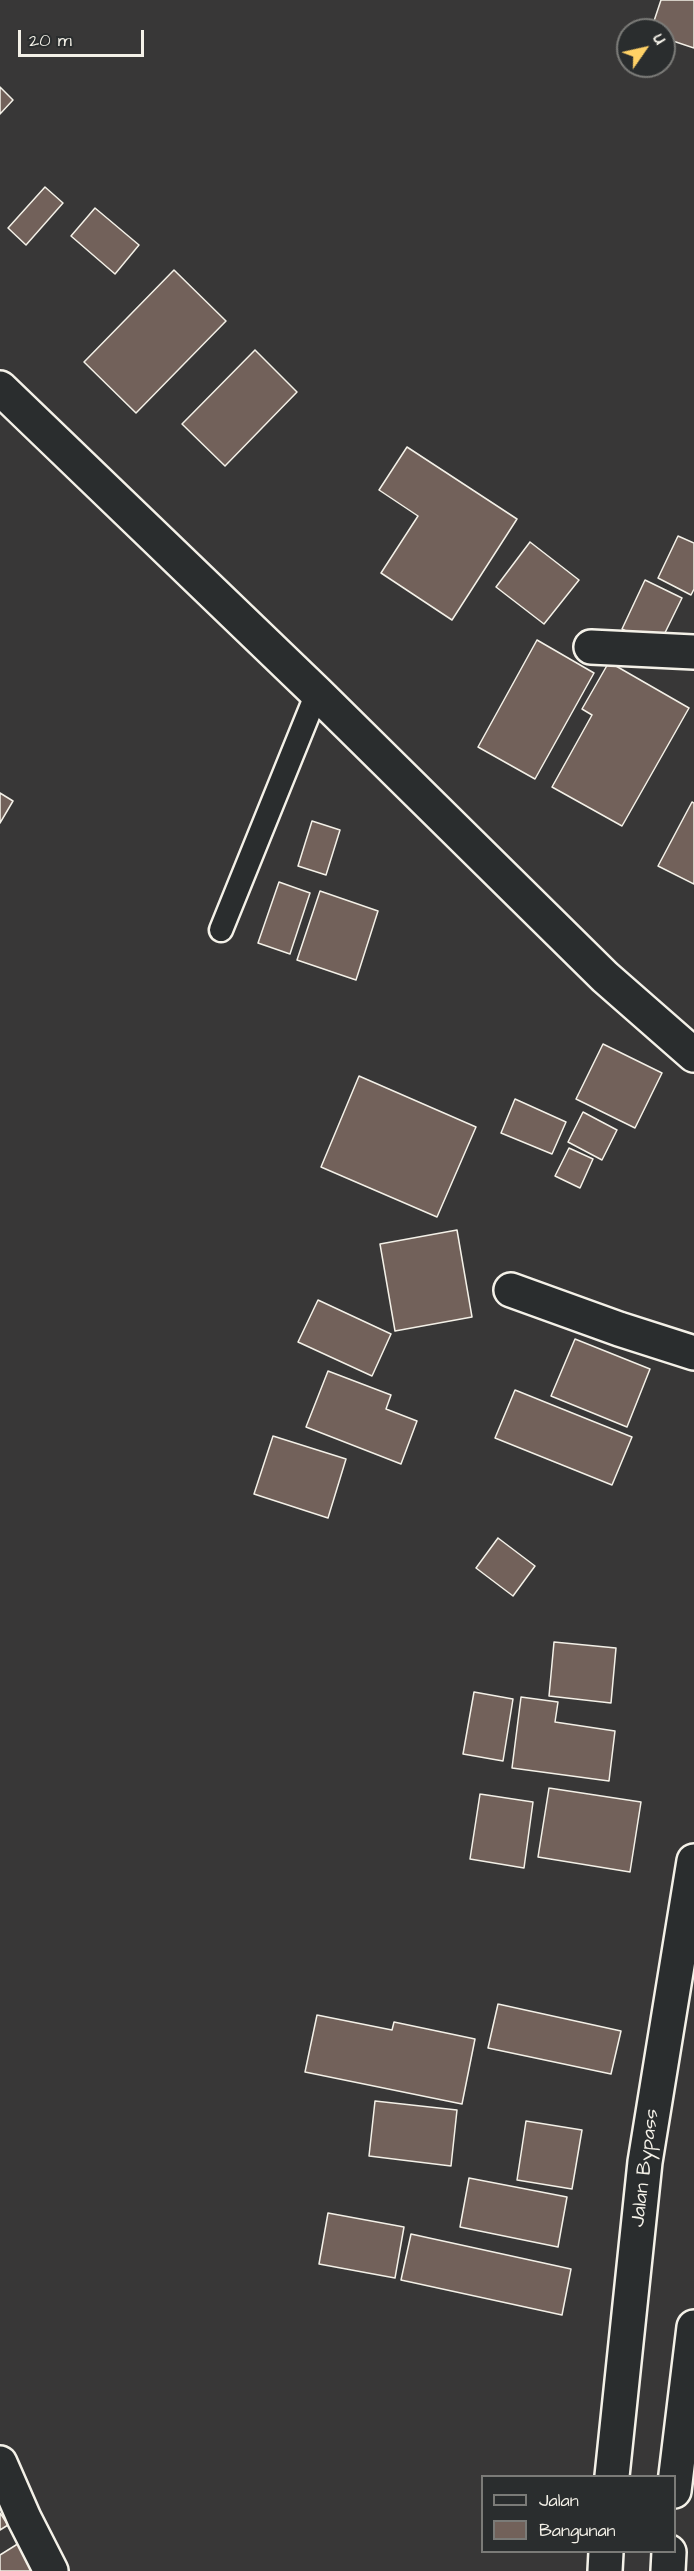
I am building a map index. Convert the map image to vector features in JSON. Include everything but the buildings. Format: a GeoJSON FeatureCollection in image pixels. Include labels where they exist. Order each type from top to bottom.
{"type":"FeatureCollection","features":[{"type":"Feature","properties":{"kind":"main road"},"geometry":{"type":"LineString","coordinates":[[0,388],[317,693],[605,977],[694,1055]]}},
{"type":"Feature","properties":{"kind":"main road"},"geometry":{"type":"LineString","coordinates":[[591,647],[694,652]]}},
{"type":"Feature","properties":{"kind":"main road"},"geometry":{"type":"LineString","coordinates":[[511,1290],[694,1353]]}},
{"type":"Feature","properties":{"kind":"main road","name":"Jalan Bypass"},"geometry":{"type":"LineString","coordinates":[[612,2475],[645,2162],[694,1861]]}},
{"type":"Feature","properties":{"kind":"main road"},"geometry":{"type":"LineString","coordinates":[[676,2482],[694,2327]]}},
{"type":"Feature","properties":{"kind":"main road"},"geometry":{"type":"LineString","coordinates":[[0,2463],[51,2571]]}},
{"type":"Feature","properties":{"kind":"main road"},"geometry":{"type":"LineString","coordinates":[[605,2571],[606,2553]]}},
{"type":"Feature","properties":{"kind":"main road"},"geometry":{"type":"LineString","coordinates":[[668,2571],[669,2553]]}},
{"type":"Feature","properties":{"kind":"lane"},"geometry":{"type":"LineString","coordinates":[[221,930],[317,693]]}}]}
